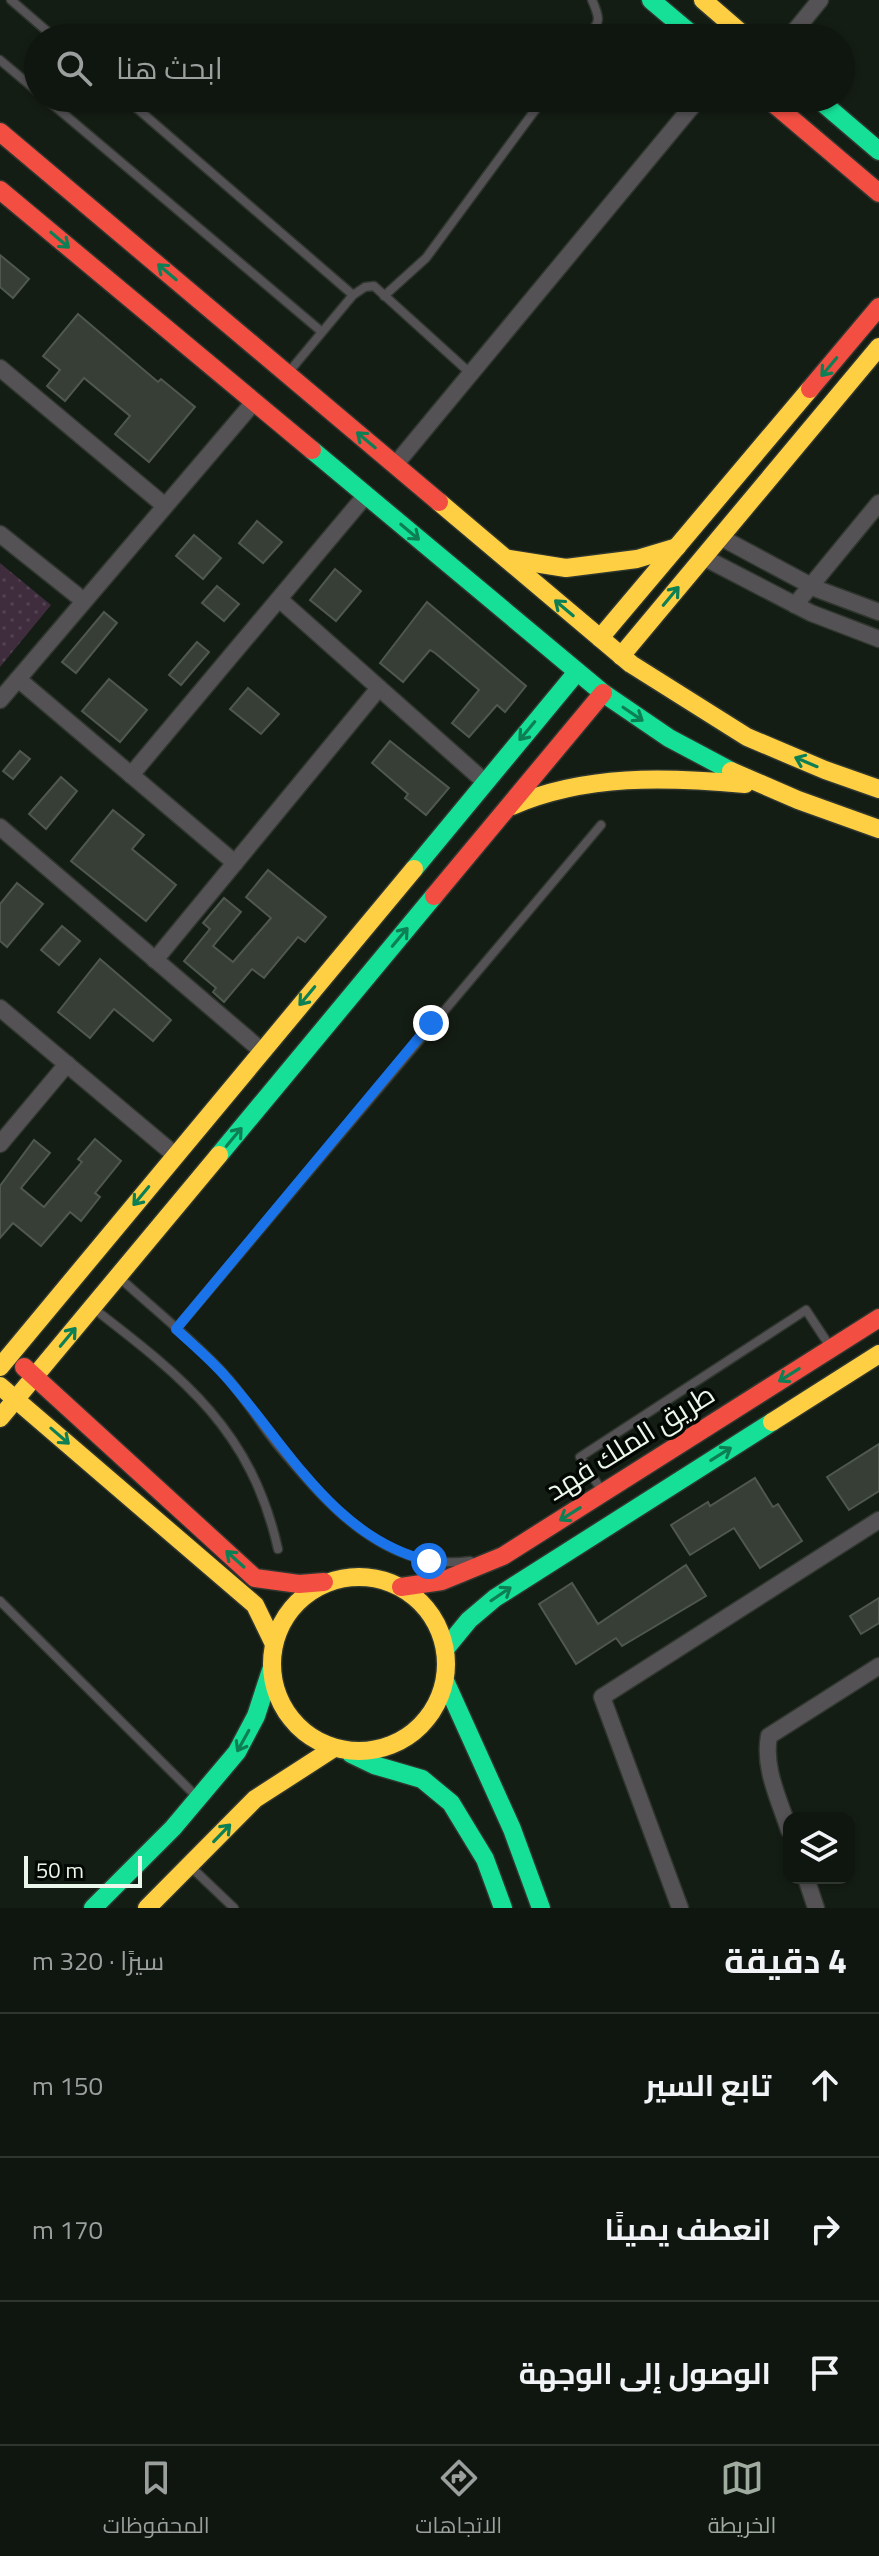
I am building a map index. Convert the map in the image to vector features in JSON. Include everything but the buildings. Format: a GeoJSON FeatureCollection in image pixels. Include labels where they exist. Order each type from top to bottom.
{"type":"FeatureCollection","features":[{"type":"Feature","properties":{"kind":"street"},"geometry":{"type":"LineString","coordinates":[[651,0],[679,24]]}},
{"type":"Feature","properties":{"kind":"street"},"geometry":{"type":"LineString","coordinates":[[703,0],[731,24]]}},
{"type":"Feature","properties":{"kind":"street"},"geometry":{"type":"LineString","coordinates":[[800,24],[820,0]]}},
{"type":"Feature","properties":{"kind":"street"},"geometry":{"type":"LineString","coordinates":[[395,465],[687,112]]}},
{"type":"Feature","properties":{"kind":"street"},"geometry":{"type":"LineString","coordinates":[[784,112],[879,193]]}},
{"type":"Feature","properties":{"kind":"street"},"geometry":{"type":"LineString","coordinates":[[833,112],[879,151]]}},
{"type":"Feature","properties":{"kind":"street"},"geometry":{"type":"LineString","coordinates":[[0,132],[621,656],[747,737],[879,789]]}},
{"type":"Feature","properties":{"kind":"street"},"geometry":{"type":"LineString","coordinates":[[0,190],[603,693],[669,738],[732,773],[808,806],[879,829]]}},
{"type":"Feature","properties":{"kind":"street"},"geometry":{"type":"LineString","coordinates":[[600,638],[879,307]]}},
{"type":"Feature","properties":{"kind":"street"},"geometry":{"type":"LineString","coordinates":[[621,656],[879,347]]}},
{"type":"Feature","properties":{"kind":"street"},"geometry":{"type":"LineString","coordinates":[[0,368],[165,506]]}},
{"type":"Feature","properties":{"kind":"street"},"geometry":{"type":"LineString","coordinates":[[0,700],[254,402]]}},
{"type":"Feature","properties":{"kind":"street"},"geometry":{"type":"LineString","coordinates":[[131,775],[366,495]]}},
{"type":"Feature","properties":{"kind":"street"},"geometry":{"type":"LineString","coordinates":[[795,605],[879,503]]}},
{"type":"Feature","properties":{"kind":"street"},"geometry":{"type":"LineString","coordinates":[[0,534],[84,601]]}},
{"type":"Feature","properties":{"kind":"street"},"geometry":{"type":"LineString","coordinates":[[720,537],[811,586],[879,612]]}},
{"type":"Feature","properties":{"kind":"street"},"geometry":{"type":"LineString","coordinates":[[505,558],[566,568],[637,559],[677,547]]}},
{"type":"Feature","properties":{"kind":"street"},"geometry":{"type":"LineString","coordinates":[[703,557],[795,605],[879,639]]}},
{"type":"Feature","properties":{"kind":"street"},"geometry":{"type":"LineString","coordinates":[[279,599],[485,782]]}},
{"type":"Feature","properties":{"kind":"street"},"geometry":{"type":"LineString","coordinates":[[147,1908],[255,1799],[340,1750],[379,1749],[410,1736],[426,1722],[438,1703],[446,1683],[446,1648],[431,1612],[401,1587],[378,1579],[355,1577],[299,1584],[255,1578],[35,1376],[3,1356],[175,1155],[577,672]]}},
{"type":"Feature","properties":{"kind":"street"},"geometry":{"type":"LineString","coordinates":[[18,679],[235,863]]}},
{"type":"Feature","properties":{"kind":"street"},"geometry":{"type":"LineString","coordinates":[[155,960],[379,688]]}},
{"type":"Feature","properties":{"kind":"street"},"geometry":{"type":"LineString","coordinates":[[0,1418],[603,693]]}},
{"type":"Feature","properties":{"kind":"street"},"geometry":{"type":"LineString","coordinates":[[507,808],[557,788],[596,783],[705,780],[763,786]]}},
{"type":"Feature","properties":{"kind":"street"},"geometry":{"type":"LineString","coordinates":[[0,827],[262,1051]]}},
{"type":"Feature","properties":{"kind":"street"},"geometry":{"type":"LineString","coordinates":[[0,1008],[175,1155]]}},
{"type":"Feature","properties":{"kind":"street"},"geometry":{"type":"LineString","coordinates":[[0,1144],[67,1064]]}},
{"type":"Feature","properties":{"kind":"street","name":"طريق الملك فهد"},"geometry":{"type":"LineString","coordinates":[[401,1587],[428,1586],[454,1578],[509,1552],[879,1318]]}},
{"type":"Feature","properties":{"kind":"street","name":"طريق الملك فهد"},"geometry":{"type":"LineString","coordinates":[[446,1648],[469,1620],[495,1598],[879,1354]]}},
{"type":"Feature","properties":{"kind":"street"},"geometry":{"type":"LineString","coordinates":[[0,1386],[255,1605],[274,1644]]}},
{"type":"Feature","properties":{"kind":"street"},"geometry":{"type":"LineString","coordinates":[[680,1908],[602,1697],[879,1520]]}},
{"type":"Feature","properties":{"kind":"street"},"geometry":{"type":"LineString","coordinates":[[509,1552],[533,1574]]}},
{"type":"Feature","properties":{"kind":"street"},"geometry":{"type":"LineString","coordinates":[[93,1908],[173,1828],[237,1752],[256,1716],[282,1623],[295,1605],[312,1590],[333,1581]]}},
{"type":"Feature","properties":{"kind":"street"},"geometry":{"type":"LineString","coordinates":[[783,1813],[769,1772],[766,1752],[769,1736],[879,1666]]}},
{"type":"Feature","properties":{"kind":"street"},"geometry":{"type":"LineString","coordinates":[[271,1669],[275,1690],[284,1709],[297,1727],[314,1740],[374,1765],[422,1779],[451,1803],[485,1859],[503,1908]]}},
{"type":"Feature","properties":{"kind":"street"},"geometry":{"type":"LineString","coordinates":[[446,1683],[512,1829],[541,1908]]}},
{"type":"Feature","properties":{"kind":"street"},"geometry":{"type":"LineString","coordinates":[[808,1884],[816,1908]]}},
{"type":"Feature","properties":{"kind":"lane"},"geometry":{"type":"LineString","coordinates":[[11,0],[39,24]]}},
{"type":"Feature","properties":{"kind":"lane"},"geometry":{"type":"LineString","coordinates":[[592,0],[599,14],[598,24]]}},
{"type":"Feature","properties":{"kind":"lane"},"geometry":{"type":"LineString","coordinates":[[0,60],[24,80]]}},
{"type":"Feature","properties":{"kind":"lane"},"geometry":{"type":"LineString","coordinates":[[62,112],[322,332]]}},
{"type":"Feature","properties":{"kind":"lane"},"geometry":{"type":"LineString","coordinates":[[141,112],[353,295]]}},
{"type":"Feature","properties":{"kind":"lane"},"geometry":{"type":"LineString","coordinates":[[384,296],[426,258],[534,112]]}},
{"type":"Feature","properties":{"kind":"lane"},"geometry":{"type":"LineString","coordinates":[[287,374],[353,295],[365,287],[374,286],[471,373]]}},
{"type":"Feature","properties":{"kind":"lane"},"geometry":{"type":"LineString","coordinates":[[176,1329],[601,825]]}},
{"type":"Feature","properties":{"kind":"lane"},"geometry":{"type":"LineString","coordinates":[[118,1276],[223,1373],[279,1447],[348,1520],[375,1541],[402,1555],[429,1561],[459,1563],[509,1552]]}},
{"type":"Feature","properties":{"kind":"lane"},"geometry":{"type":"LineString","coordinates":[[92,1307],[148,1350],[199,1398],[228,1431],[249,1464],[269,1510],[278,1549]]}},
{"type":"Feature","properties":{"kind":"lane"},"geometry":{"type":"LineString","coordinates":[[603,1493],[580,1457],[806,1310],[831,1348]]}},
{"type":"Feature","properties":{"kind":"lane"},"geometry":{"type":"LineString","coordinates":[[0,1601],[198,1798]]}},
{"type":"Feature","properties":{"kind":"lane"},"geometry":{"type":"LineString","coordinates":[[190,1865],[234,1908]]}},
{"type":"Feature","properties":{"kind":"shaded area"},"geometry":{"type":"Polygon","coordinates":[[[0,563],[51,605],[0,667],[0,563]]]}},
{"type":"Feature","properties":{"kind":"traffic: fast"},"geometry":{"type":"LineString","coordinates":[[651,0],[679,24]]}},
{"type":"Feature","properties":{"kind":"traffic: fast"},"geometry":{"type":"LineString","coordinates":[[833,112],[879,151]]}},
{"type":"Feature","properties":{"kind":"traffic: fast"},"geometry":{"type":"LineString","coordinates":[[312,450],[603,693],[669,738],[731,771]]}},
{"type":"Feature","properties":{"kind":"traffic: fast"},"geometry":{"type":"LineString","coordinates":[[414,869],[577,672]]}},
{"type":"Feature","properties":{"kind":"traffic: fast"},"geometry":{"type":"LineString","coordinates":[[219,1155],[434,896]]}},
{"type":"Feature","properties":{"kind":"traffic: fast"},"geometry":{"type":"LineString","coordinates":[[446,1648],[469,1620],[495,1598],[772,1422]]}},
{"type":"Feature","properties":{"kind":"traffic: fast"},"geometry":{"type":"LineString","coordinates":[[93,1908],[173,1828],[237,1752],[256,1716],[271,1670]]}},
{"type":"Feature","properties":{"kind":"traffic: fast"},"geometry":{"type":"LineString","coordinates":[[446,1683],[512,1829],[541,1908]]}},
{"type":"Feature","properties":{"kind":"traffic: fast"},"geometry":{"type":"LineString","coordinates":[[351,1754],[374,1765],[422,1779],[451,1803],[485,1859],[503,1908]]}},
{"type":"Feature","properties":{"kind":"traffic: slow"},"geometry":{"type":"LineString","coordinates":[[703,0],[731,24]]}},
{"type":"Feature","properties":{"kind":"traffic: slow"},"geometry":{"type":"LineString","coordinates":[[621,656],[879,347]]}},
{"type":"Feature","properties":{"kind":"traffic: slow"},"geometry":{"type":"LineString","coordinates":[[600,638],[810,389]]}},
{"type":"Feature","properties":{"kind":"traffic: slow"},"geometry":{"type":"LineString","coordinates":[[439,502],[631,664],[747,737],[879,789]]}},
{"type":"Feature","properties":{"kind":"traffic: slow"},"geometry":{"type":"LineString","coordinates":[[509,559],[566,568],[637,559],[677,547]]}},
{"type":"Feature","properties":{"kind":"traffic: slow"},"geometry":{"type":"LineString","coordinates":[[731,771],[798,800],[879,829]]}},
{"type":"Feature","properties":{"kind":"traffic: slow"},"geometry":{"type":"LineString","coordinates":[[512,806],[569,788],[627,780],[745,784]]}},
{"type":"Feature","properties":{"kind":"traffic: slow"},"geometry":{"type":"LineString","coordinates":[[0,1367],[414,869]]}},
{"type":"Feature","properties":{"kind":"traffic: slow"},"geometry":{"type":"LineString","coordinates":[[0,1418],[219,1155]]}},
{"type":"Feature","properties":{"kind":"traffic: slow"},"geometry":{"type":"LineString","coordinates":[[772,1422],[879,1354]]}},
{"type":"Feature","properties":{"kind":"traffic: slow"},"geometry":{"type":"LineString","coordinates":[[0,1386],[255,1605],[274,1644]]}},
{"type":"Feature","properties":{"kind":"traffic: slow"},"geometry":{"type":"LineString","coordinates":[[359,1577],[392,1583],[421,1602],[440,1631],[446,1664],[440,1697],[421,1726],[392,1745],[359,1751],[326,1745],[297,1726],[278,1697],[272,1664],[278,1631],[297,1602],[326,1583],[359,1577]]}},
{"type":"Feature","properties":{"kind":"traffic: slow"},"geometry":{"type":"LineString","coordinates":[[147,1908],[255,1799],[334,1748]]}},
{"type":"Feature","properties":{"kind":"traffic: jam"},"geometry":{"type":"LineString","coordinates":[[784,112],[879,193]]}},
{"type":"Feature","properties":{"kind":"traffic: jam"},"geometry":{"type":"LineString","coordinates":[[0,132],[439,502]]}},
{"type":"Feature","properties":{"kind":"traffic: jam"},"geometry":{"type":"LineString","coordinates":[[0,190],[312,450]]}},
{"type":"Feature","properties":{"kind":"traffic: jam"},"geometry":{"type":"LineString","coordinates":[[810,389],[879,307]]}},
{"type":"Feature","properties":{"kind":"traffic: jam"},"geometry":{"type":"LineString","coordinates":[[434,896],[603,693]]}},
{"type":"Feature","properties":{"kind":"traffic: jam"},"geometry":{"type":"LineString","coordinates":[[401,1587],[442,1581],[503,1556],[879,1318]]}},
{"type":"Feature","properties":{"kind":"traffic: jam"},"geometry":{"type":"LineString","coordinates":[[24,1367],[255,1578],[299,1584],[324,1582]]}},
{"type":"Feature","properties":{"kind":"route"},"geometry":{"type":"LineString","coordinates":[[429,1561],[402,1555],[375,1541],[348,1520],[279,1447],[251,1406],[223,1373],[176,1329],[431,1023]]}}]}
